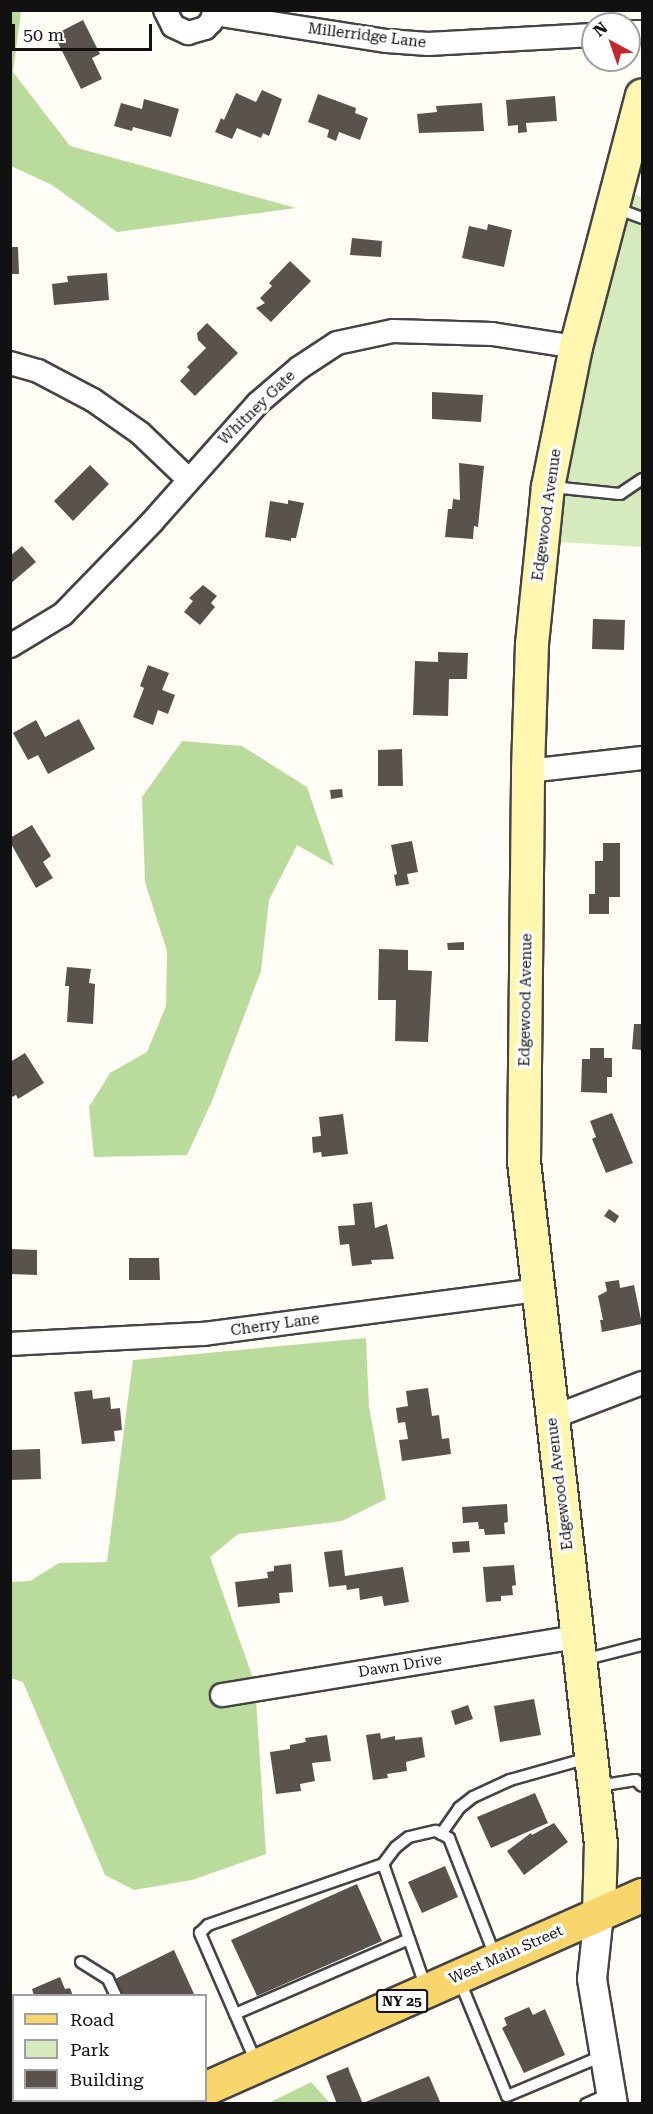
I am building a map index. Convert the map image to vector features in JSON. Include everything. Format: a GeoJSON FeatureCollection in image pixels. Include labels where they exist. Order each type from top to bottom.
{"type":"FeatureCollection","features":[{"type":"Feature","properties":{"kind":"main road","name":"Edgewood Avenue"},"geometry":{"type":"LineString","coordinates":[[599,1914],[601,1844],[524,1162],[528,771],[532,644],[548,487],[576,347],[642,95]]}},
{"type":"Feature","properties":{"kind":"main road","name":"West Main Street"},"geometry":{"type":"LineString","coordinates":[[207,2088],[642,1895]]}},
{"type":"Feature","properties":{"kind":"street","name":"Millerridge Lane"},"geometry":{"type":"LineString","coordinates":[[165,10],[173,26],[188,33],[205,28],[214,12],[387,41],[428,44],[581,36]]}},
{"type":"Feature","properties":{"kind":"street","name":"Whitney Gate"},"geometry":{"type":"LineString","coordinates":[[10,646],[63,614],[152,522],[188,479],[258,404],[299,368],[337,343],[393,331],[492,334],[576,347]]}},
{"type":"Feature","properties":{"kind":"street"},"geometry":{"type":"LineString","coordinates":[[10,363],[38,371],[93,400],[140,433],[188,479]]}},
{"type":"Feature","properties":{"kind":"street"},"geometry":{"type":"LineString","coordinates":[[528,771],[642,758]]}},
{"type":"Feature","properties":{"kind":"street","name":"Cherry Lane"},"geometry":{"type":"LineString","coordinates":[[10,1344],[204,1334],[537,1290]]}},
{"type":"Feature","properties":{"kind":"street"},"geometry":{"type":"LineString","coordinates":[[552,1417],[642,1383]]}},
{"type":"Feature","properties":{"kind":"street","name":"Dawn Drive"},"geometry":{"type":"LineString","coordinates":[[222,1695],[579,1649]]}},
{"type":"Feature","properties":{"kind":"street"},"geometry":{"type":"LineString","coordinates":[[599,1914],[592,1979],[604,2055],[603,2100]]}},
{"type":"Feature","properties":{"kind":"lane"},"geometry":{"type":"LineString","coordinates":[[613,207],[642,218]]}},
{"type":"Feature","properties":{"kind":"lane"},"geometry":{"type":"LineString","coordinates":[[548,487],[620,494],[642,479]]}},
{"type":"Feature","properties":{"kind":"lane"},"geometry":{"type":"LineString","coordinates":[[579,1649],[642,1645]]}},
{"type":"Feature","properties":{"kind":"lane"},"geometry":{"type":"LineString","coordinates":[[441,1834],[459,1808],[473,1797],[510,1780],[593,1772],[636,1780],[642,1786]]}},
{"type":"Feature","properties":{"kind":"lane"},"geometry":{"type":"LineString","coordinates":[[257,2065],[200,1933],[208,1925],[383,1864],[396,1846],[409,1836],[436,1831],[449,1838],[496,1959]]}},
{"type":"Feature","properties":{"kind":"lane"},"geometry":{"type":"LineString","coordinates":[[383,1864],[427,1990]]}},
{"type":"Feature","properties":{"kind":"lane"},"geometry":{"type":"LineString","coordinates":[[235,2014],[409,1939]]}},
{"type":"Feature","properties":{"kind":"lane"},"geometry":{"type":"LineString","coordinates":[[81,1962],[108,1979],[116,1994]]}},
{"type":"Feature","properties":{"kind":"lane"},"geometry":{"type":"LineString","coordinates":[[458,1976],[507,2096],[604,2055]]}},
{"type":"Feature","properties":{"kind":"green space"},"geometry":{"type":"Polygon","coordinates":[[[11,10],[21,11],[13,72],[70,146],[296,208],[117,232],[52,185],[11,166],[11,10]]]}},
{"type":"Feature","properties":{"kind":"green space"},"geometry":{"type":"Polygon","coordinates":[[[628,193],[642,197],[642,547],[559,542],[573,417],[628,193]]]}},
{"type":"Feature","properties":{"kind":"green space"},"geometry":{"type":"Polygon","coordinates":[[[182,741],[242,746],[307,787],[334,866],[297,845],[269,900],[261,971],[212,1101],[187,1155],[94,1157],[89,1107],[110,1073],[147,1052],[166,1006],[167,951],[145,882],[142,797],[182,741]]]}},
{"type":"Feature","properties":{"kind":"green space"},"geometry":{"type":"Polygon","coordinates":[[[366,1338],[369,1407],[386,1499],[342,1521],[238,1534],[210,1557],[255,1684],[266,1854],[192,1880],[134,1890],[105,1875],[23,1682],[11,1678],[11,1582],[30,1581],[59,1563],[107,1562],[133,1360],[366,1338]]]}},
{"type":"Feature","properties":{"kind":"green space"},"geometry":{"type":"Polygon","coordinates":[[[311,2082],[330,2103],[269,2103],[311,2082]]]}},
{"type":"Feature","properties":{"kind":"building"},"geometry":{"type":"Polygon","coordinates":[[[83,20],[100,54],[92,58],[102,79],[81,89],[54,35],[83,20]]]}},
{"type":"Feature","properties":{"kind":"building"},"geometry":{"type":"Polygon","coordinates":[[[262,90],[282,99],[269,136],[263,133],[261,138],[237,128],[232,139],[215,132],[221,118],[224,120],[236,93],[256,102],[262,90]]]}},
{"type":"Feature","properties":{"kind":"building"},"geometry":{"type":"Polygon","coordinates":[[[318,94],[356,108],[355,113],[368,118],[360,140],[339,132],[336,141],[327,137],[329,130],[308,122],[318,94]]]}},
{"type":"Feature","properties":{"kind":"building"},"geometry":{"type":"Polygon","coordinates":[[[555,96],[557,121],[526,123],[527,132],[518,133],[518,125],[508,126],[506,100],[555,96]]]}},
{"type":"Feature","properties":{"kind":"building"},"geometry":{"type":"Polygon","coordinates":[[[144,99],[179,109],[171,137],[133,127],[132,131],[114,126],[121,103],[142,109],[144,99]]]}},
{"type":"Feature","properties":{"kind":"building"},"geometry":{"type":"Polygon","coordinates":[[[482,103],[484,131],[419,133],[417,114],[437,112],[436,106],[482,103]]]}},
{"type":"Feature","properties":{"kind":"building"},"geometry":{"type":"Polygon","coordinates":[[[488,224],[512,230],[504,267],[462,258],[469,226],[487,230],[488,224]]]}},
{"type":"Feature","properties":{"kind":"building"},"geometry":{"type":"Polygon","coordinates":[[[352,238],[382,241],[381,257],[350,255],[352,238]]]}},
{"type":"Feature","properties":{"kind":"building"},"geometry":{"type":"Polygon","coordinates":[[[10,247],[18,247],[19,274],[10,274],[10,247]]]}},
{"type":"Feature","properties":{"kind":"building"},"geometry":{"type":"Polygon","coordinates":[[[290,261],[311,281],[271,322],[256,308],[265,303],[260,298],[272,286],[269,283],[290,261]]]}},
{"type":"Feature","properties":{"kind":"building"},"geometry":{"type":"Polygon","coordinates":[[[107,273],[109,300],[54,305],[52,284],[68,282],[67,276],[107,273]]]}},
{"type":"Feature","properties":{"kind":"building"},"geometry":{"type":"Polygon","coordinates":[[[207,323],[238,353],[195,396],[180,381],[190,370],[187,367],[206,348],[198,340],[197,333],[207,323]]]}},
{"type":"Feature","properties":{"kind":"building"},"geometry":{"type":"Polygon","coordinates":[[[432,392],[483,395],[481,422],[432,419],[432,392]]]}},
{"type":"Feature","properties":{"kind":"building"},"geometry":{"type":"Polygon","coordinates":[[[459,463],[484,466],[478,527],[474,526],[473,539],[445,537],[448,509],[452,509],[453,499],[460,500],[459,463]]]}},
{"type":"Feature","properties":{"kind":"building"},"geometry":{"type":"Polygon","coordinates":[[[90,465],[109,484],[73,521],[54,501],[90,465]]]}},
{"type":"Feature","properties":{"kind":"building"},"geometry":{"type":"Polygon","coordinates":[[[288,500],[304,503],[296,538],[291,538],[291,541],[265,537],[270,501],[288,504],[288,500]]]}},
{"type":"Feature","properties":{"kind":"building"},"geometry":{"type":"Polygon","coordinates":[[[22,546],[36,562],[10,584],[10,556],[22,546]]]}},
{"type":"Feature","properties":{"kind":"building"},"geometry":{"type":"Polygon","coordinates":[[[203,585],[217,596],[211,603],[215,607],[200,625],[184,612],[193,601],[189,598],[203,585]]]}},
{"type":"Feature","properties":{"kind":"building"},"geometry":{"type":"Polygon","coordinates":[[[593,619],[625,620],[624,650],[592,649],[593,619]]]}},
{"type":"Feature","properties":{"kind":"building"},"geometry":{"type":"Polygon","coordinates":[[[438,652],[468,653],[467,679],[449,679],[448,716],[413,715],[415,661],[438,662],[438,652]]]}},
{"type":"Feature","properties":{"kind":"building"},"geometry":{"type":"Polygon","coordinates":[[[148,665],[169,673],[162,690],[175,695],[168,714],[158,710],[153,725],[133,717],[144,688],[140,686],[148,665]]]}},
{"type":"Feature","properties":{"kind":"building"},"geometry":{"type":"Polygon","coordinates":[[[79,719],[95,749],[48,774],[38,755],[28,760],[13,733],[36,720],[45,737],[79,719]]]}},
{"type":"Feature","properties":{"kind":"building"},"geometry":{"type":"Polygon","coordinates":[[[402,749],[403,786],[378,786],[378,750],[402,749]]]}},
{"type":"Feature","properties":{"kind":"building"},"geometry":{"type":"Polygon","coordinates":[[[342,789],[343,797],[331,799],[330,790],[342,789]]]}},
{"type":"Feature","properties":{"kind":"building"},"geometry":{"type":"Polygon","coordinates":[[[32,825],[51,856],[43,862],[53,878],[36,888],[10,842],[10,838],[32,825]]]}},
{"type":"Feature","properties":{"kind":"building"},"geometry":{"type":"Polygon","coordinates":[[[412,841],[418,872],[407,874],[409,884],[396,886],[394,875],[397,874],[391,845],[412,841]]]}},
{"type":"Feature","properties":{"kind":"building"},"geometry":{"type":"Polygon","coordinates":[[[603,843],[620,843],[620,897],[609,897],[609,914],[589,914],[589,894],[595,894],[595,861],[603,861],[603,843]]]}},
{"type":"Feature","properties":{"kind":"building"},"geometry":{"type":"Polygon","coordinates":[[[464,942],[464,950],[448,950],[447,943],[464,942]]]}},
{"type":"Feature","properties":{"kind":"building"},"geometry":{"type":"Polygon","coordinates":[[[379,949],[408,950],[408,970],[432,971],[428,1042],[395,1041],[396,1000],[378,1000],[379,949]]]}},
{"type":"Feature","properties":{"kind":"building"},"geometry":{"type":"Polygon","coordinates":[[[67,967],[91,969],[89,983],[95,984],[93,1024],[67,1022],[69,986],[65,986],[67,967]]]}},
{"type":"Feature","properties":{"kind":"building"},"geometry":{"type":"Polygon","coordinates":[[[634,1024],[642,1024],[642,1050],[632,1049],[634,1024]]]}},
{"type":"Feature","properties":{"kind":"building"},"geometry":{"type":"Polygon","coordinates":[[[590,1048],[604,1048],[604,1058],[612,1058],[612,1077],[607,1077],[607,1093],[581,1092],[582,1059],[590,1059],[590,1048]]]}},
{"type":"Feature","properties":{"kind":"building"},"geometry":{"type":"Polygon","coordinates":[[[25,1053],[44,1083],[18,1099],[16,1095],[10,1098],[10,1062],[25,1053]]]}},
{"type":"Feature","properties":{"kind":"building"},"geometry":{"type":"Polygon","coordinates":[[[612,1113],[633,1163],[606,1173],[592,1139],[596,1137],[590,1121],[612,1113]]]}},
{"type":"Feature","properties":{"kind":"building"},"geometry":{"type":"Polygon","coordinates":[[[343,1114],[348,1154],[322,1157],[321,1152],[313,1153],[312,1137],[321,1136],[319,1117],[343,1114]]]}},
{"type":"Feature","properties":{"kind":"building"},"geometry":{"type":"Polygon","coordinates":[[[372,1202],[375,1228],[387,1224],[394,1259],[371,1260],[372,1264],[352,1266],[349,1244],[340,1245],[338,1226],[355,1225],[353,1204],[372,1202]]]}},
{"type":"Feature","properties":{"kind":"building"},"geometry":{"type":"Polygon","coordinates":[[[609,1209],[619,1216],[615,1223],[604,1216],[609,1209]]]}},
{"type":"Feature","properties":{"kind":"building"},"geometry":{"type":"Polygon","coordinates":[[[10,1249],[37,1250],[37,1275],[10,1274],[10,1249]]]}},
{"type":"Feature","properties":{"kind":"building"},"geometry":{"type":"Polygon","coordinates":[[[129,1258],[159,1258],[160,1280],[129,1280],[129,1258]]]}},
{"type":"Feature","properties":{"kind":"building"},"geometry":{"type":"Polygon","coordinates":[[[619,1280],[620,1288],[634,1285],[642,1324],[602,1332],[600,1320],[603,1320],[598,1296],[607,1291],[605,1282],[619,1280]]]}},
{"type":"Feature","properties":{"kind":"building"},"geometry":{"type":"Polygon","coordinates":[[[428,1388],[432,1416],[439,1415],[442,1439],[449,1438],[451,1454],[402,1461],[399,1440],[408,1439],[405,1422],[398,1423],[396,1408],[408,1406],[406,1391],[428,1388]]]}},
{"type":"Feature","properties":{"kind":"building"},"geometry":{"type":"Polygon","coordinates":[[[92,1390],[93,1399],[110,1397],[111,1409],[120,1408],[122,1430],[114,1431],[115,1441],[82,1444],[74,1392],[92,1390]]]}},
{"type":"Feature","properties":{"kind":"building"},"geometry":{"type":"Polygon","coordinates":[[[40,1449],[41,1479],[10,1480],[10,1450],[40,1449]]]}},
{"type":"Feature","properties":{"kind":"building"},"geometry":{"type":"Polygon","coordinates":[[[507,1504],[508,1522],[504,1523],[505,1534],[485,1535],[484,1529],[479,1529],[478,1522],[463,1523],[462,1507],[507,1504]]]}},
{"type":"Feature","properties":{"kind":"building"},"geometry":{"type":"Polygon","coordinates":[[[469,1541],[470,1552],[453,1553],[452,1542],[469,1541]]]}},
{"type":"Feature","properties":{"kind":"building"},"geometry":{"type":"Polygon","coordinates":[[[342,1550],[345,1576],[403,1567],[409,1602],[384,1606],[382,1596],[360,1600],[359,1588],[347,1590],[346,1585],[329,1587],[324,1552],[342,1550]]]}},
{"type":"Feature","properties":{"kind":"building"},"geometry":{"type":"Polygon","coordinates":[[[291,1564],[293,1592],[279,1593],[280,1603],[238,1607],[235,1582],[268,1578],[267,1572],[274,1571],[274,1566],[291,1564]]]}},
{"type":"Feature","properties":{"kind":"building"},"geometry":{"type":"Polygon","coordinates":[[[514,1565],[516,1585],[512,1586],[513,1595],[501,1596],[501,1601],[486,1602],[483,1567],[514,1565]]]}},
{"type":"Feature","properties":{"kind":"building"},"geometry":{"type":"Polygon","coordinates":[[[534,1699],[541,1735],[500,1742],[494,1706],[534,1699]]]}},
{"type":"Feature","properties":{"kind":"building"},"geometry":{"type":"Polygon","coordinates":[[[468,1705],[473,1719],[455,1725],[451,1711],[468,1705]]]}},
{"type":"Feature","properties":{"kind":"building"},"geometry":{"type":"Polygon","coordinates":[[[380,1733],[381,1739],[395,1736],[395,1740],[422,1737],[425,1757],[406,1762],[407,1771],[387,1774],[388,1778],[373,1780],[366,1735],[380,1733]]]}},
{"type":"Feature","properties":{"kind":"building"},"geometry":{"type":"Polygon","coordinates":[[[327,1735],[331,1761],[312,1763],[315,1781],[300,1784],[301,1791],[276,1794],[270,1752],[290,1749],[290,1745],[306,1742],[305,1738],[327,1735]]]}},
{"type":"Feature","properties":{"kind":"building"},"geometry":{"type":"Polygon","coordinates":[[[535,1793],[548,1823],[491,1848],[477,1817],[535,1793]]]}},
{"type":"Feature","properties":{"kind":"building"},"geometry":{"type":"Polygon","coordinates":[[[554,1823],[568,1842],[524,1875],[507,1851],[531,1833],[532,1835],[554,1823]]]}},
{"type":"Feature","properties":{"kind":"building"},"geometry":{"type":"Polygon","coordinates":[[[445,1866],[458,1897],[422,1913],[408,1882],[445,1866]]]}},
{"type":"Feature","properties":{"kind":"building"},"geometry":{"type":"Polygon","coordinates":[[[357,1884],[382,1941],[257,1996],[231,1940],[357,1884]]]}},
{"type":"Feature","properties":{"kind":"building"},"geometry":{"type":"Polygon","coordinates":[[[174,1950],[194,1994],[119,1994],[113,1980],[174,1950]]]}},
{"type":"Feature","properties":{"kind":"building"},"geometry":{"type":"Polygon","coordinates":[[[60,1977],[65,1989],[70,1988],[72,1994],[33,1994],[32,1989],[60,1977]]]}},
{"type":"Feature","properties":{"kind":"building"},"geometry":{"type":"Polygon","coordinates":[[[529,2007],[533,2015],[545,2009],[565,2055],[524,2073],[502,2028],[507,2025],[504,2018],[529,2007]]]}},
{"type":"Feature","properties":{"kind":"building"},"geometry":{"type":"Polygon","coordinates":[[[348,2067],[363,2104],[337,2104],[326,2076],[348,2067]]]}},
{"type":"Feature","properties":{"kind":"building"},"geometry":{"type":"Polygon","coordinates":[[[429,2076],[441,2104],[363,2104],[363,2103],[429,2076]]]}}]}
